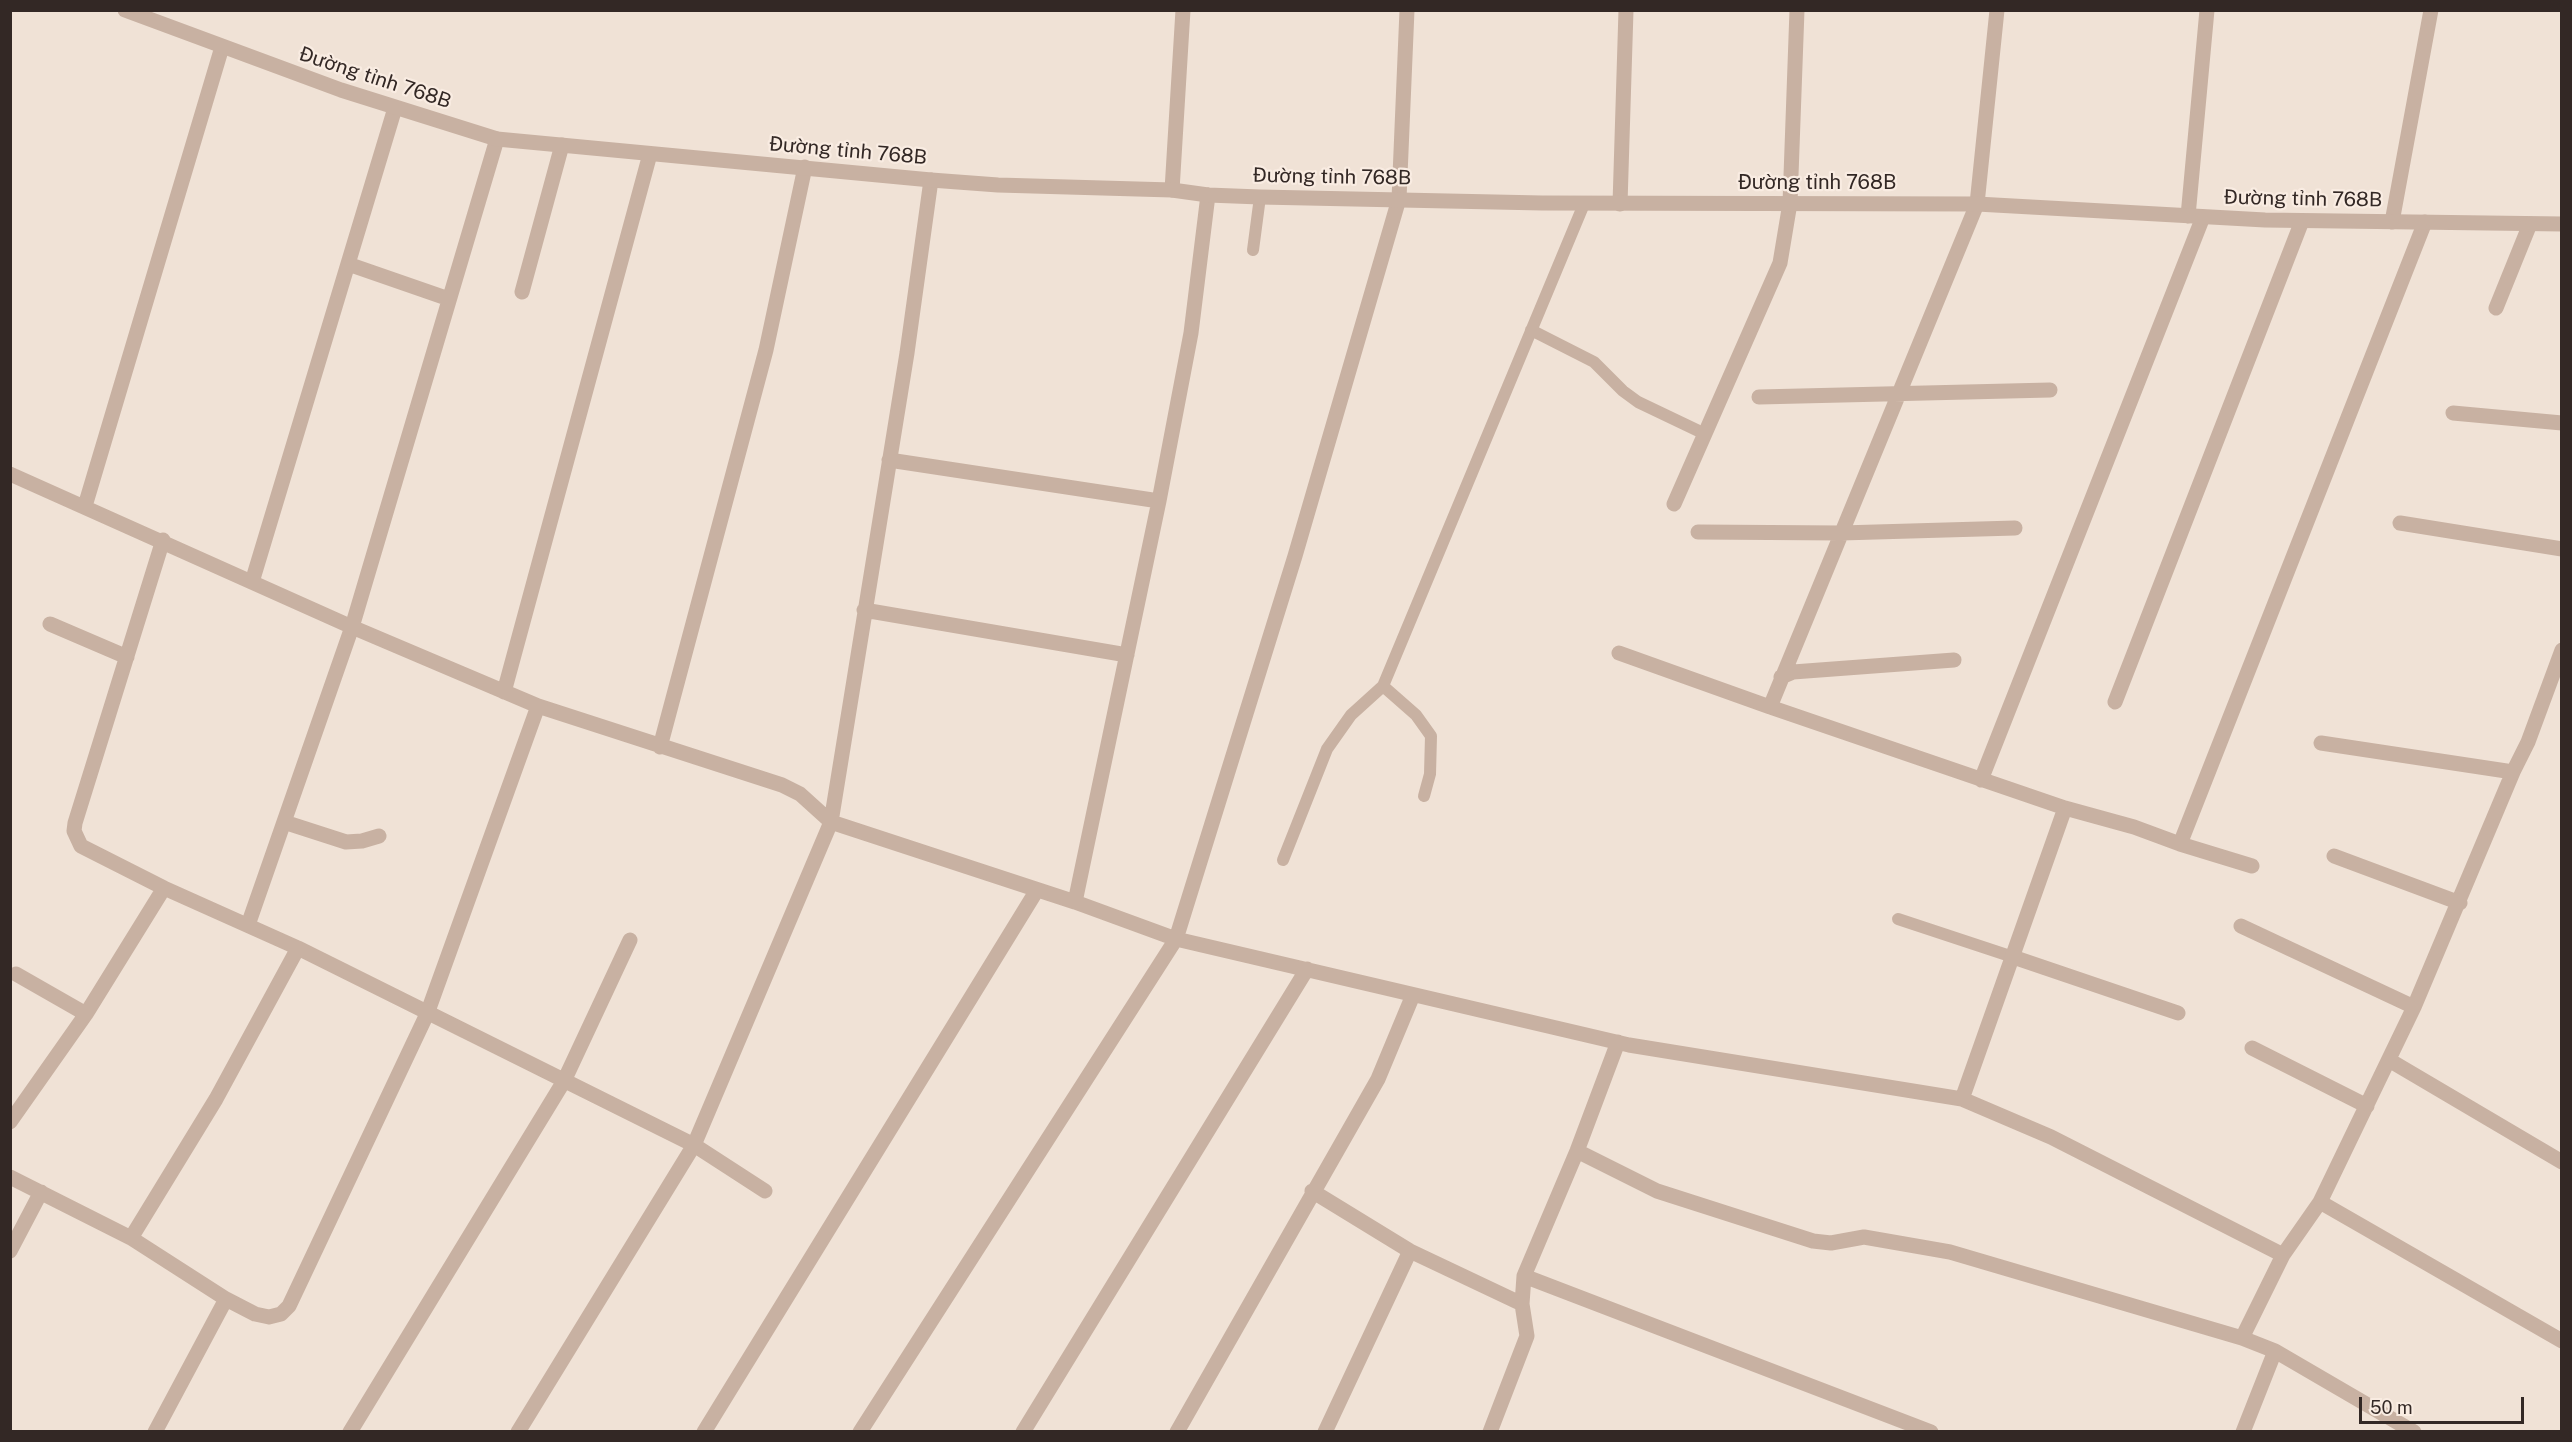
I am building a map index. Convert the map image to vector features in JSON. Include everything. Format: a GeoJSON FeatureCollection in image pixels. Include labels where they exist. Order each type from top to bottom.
{"type":"FeatureCollection","features":[{"type":"Feature","properties":{"kind":"street","name":"Đường tỉnh 768B"},"geometry":{"type":"LineString","coordinates":[[125,10],[222,47],[396,108],[497,139],[932,180],[998,185],[1172,190],[1208,195],[1260,197],[1584,204],[1977,204],[2302,221],[2562,224]]}},
{"type":"Feature","properties":{"kind":"street"},"geometry":{"type":"LineString","coordinates":[[1172,190],[1183,10]]}},
{"type":"Feature","properties":{"kind":"street"},"geometry":{"type":"LineString","coordinates":[[860,1431],[1176,939],[1295,556],[1399,199],[1407,10]]}},
{"type":"Feature","properties":{"kind":"street"},"geometry":{"type":"LineString","coordinates":[[1620,204],[1626,10]]}},
{"type":"Feature","properties":{"kind":"street"},"geometry":{"type":"LineString","coordinates":[[1674,504],[1780,262],[1791,203],[1797,10]]}},
{"type":"Feature","properties":{"kind":"street"},"geometry":{"type":"LineString","coordinates":[[1770,707],[1977,204],[1996,10]]}},
{"type":"Feature","properties":{"kind":"street"},"geometry":{"type":"LineString","coordinates":[[1981,780],[2196,216],[2207,10]]}},
{"type":"Feature","properties":{"kind":"street"},"geometry":{"type":"LineString","coordinates":[[2392,222],[2431,10]]}},
{"type":"Feature","properties":{"kind":"street"},"geometry":{"type":"LineString","coordinates":[[85,506],[222,47]]}},
{"type":"Feature","properties":{"kind":"street"},"geometry":{"type":"LineString","coordinates":[[252,582],[396,108]]}},
{"type":"Feature","properties":{"kind":"street"},"geometry":{"type":"LineString","coordinates":[[249,925],[352,627],[497,139]]}},
{"type":"Feature","properties":{"kind":"street"},"geometry":{"type":"LineString","coordinates":[[522,292],[562,146]]}},
{"type":"Feature","properties":{"kind":"street"},"geometry":{"type":"LineString","coordinates":[[504,692],[650,154]]}},
{"type":"Feature","properties":{"kind":"street"},"geometry":{"type":"LineString","coordinates":[[660,747],[766,350],[805,167]]}},
{"type":"Feature","properties":{"kind":"street"},"geometry":{"type":"LineString","coordinates":[[518,1431],[694,1145],[831,822],[932,180]]}},
{"type":"Feature","properties":{"kind":"street"},"geometry":{"type":"LineString","coordinates":[[1075,902],[1159,501],[1191,333],[1208,195]]}},
{"type":"Feature","properties":{"kind":"street"},"geometry":{"type":"LineString","coordinates":[[2115,702],[2302,221]]}},
{"type":"Feature","properties":{"kind":"street"},"geometry":{"type":"LineString","coordinates":[[2180,844],[2425,222]]}},
{"type":"Feature","properties":{"kind":"street"},"geometry":{"type":"LineString","coordinates":[[2496,308],[2530,224]]}},
{"type":"Feature","properties":{"kind":"street"},"geometry":{"type":"LineString","coordinates":[[348,264],[449,300]]}},
{"type":"Feature","properties":{"kind":"street"},"geometry":{"type":"LineString","coordinates":[[1759,397],[2050,390]]}},
{"type":"Feature","properties":{"kind":"street"},"geometry":{"type":"LineString","coordinates":[[2453,413],[2562,423]]}},
{"type":"Feature","properties":{"kind":"street"},"geometry":{"type":"LineString","coordinates":[[889,460],[1159,501]]}},
{"type":"Feature","properties":{"kind":"street"},"geometry":{"type":"LineString","coordinates":[[10,474],[163,540],[352,627],[538,706],[782,785],[800,794],[831,822],[1075,902],[1176,939],[1618,1042],[1962,1099],[2051,1137],[2283,1255]]}},
{"type":"Feature","properties":{"kind":"street"},"geometry":{"type":"LineString","coordinates":[[2400,523],[2562,549]]}},
{"type":"Feature","properties":{"kind":"street"},"geometry":{"type":"LineString","coordinates":[[1698,532],[1841,533],[2014,528]]}},
{"type":"Feature","properties":{"kind":"street"},"geometry":{"type":"LineString","coordinates":[[163,540],[74,831],[81,846],[164,888],[298,948],[694,1145],[765,1191]]}},
{"type":"Feature","properties":{"kind":"street"},"geometry":{"type":"LineString","coordinates":[[864,610],[1127,655]]}},
{"type":"Feature","properties":{"kind":"street"},"geometry":{"type":"LineString","coordinates":[[50,624],[127,657]]}},
{"type":"Feature","properties":{"kind":"street"},"geometry":{"type":"LineString","coordinates":[[2242,1338],[2283,1255],[2320,1202],[2414,1007],[2460,903],[2513,772],[2528,742],[2562,651]]}},
{"type":"Feature","properties":{"kind":"street"},"geometry":{"type":"LineString","coordinates":[[1619,653],[1981,780],[2252,866]]}},
{"type":"Feature","properties":{"kind":"street"},"geometry":{"type":"LineString","coordinates":[[1781,677],[1793,672],[1954,660]]}},
{"type":"Feature","properties":{"kind":"street"},"geometry":{"type":"LineString","coordinates":[[10,1177],[131,1238],[226,1299],[255,1314],[269,1317],[281,1314],[289,1306],[428,1014],[538,706]]}},
{"type":"Feature","properties":{"kind":"street"},"geometry":{"type":"LineString","coordinates":[[2321,743],[2513,772]]}},
{"type":"Feature","properties":{"kind":"street"},"geometry":{"type":"LineString","coordinates":[[1962,1099],[2066,808]]}},
{"type":"Feature","properties":{"kind":"street"},"geometry":{"type":"LineString","coordinates":[[285,822],[346,842],[362,841],[379,836]]}},
{"type":"Feature","properties":{"kind":"street"},"geometry":{"type":"LineString","coordinates":[[2334,856],[2460,903]]}},
{"type":"Feature","properties":{"kind":"street"},"geometry":{"type":"LineString","coordinates":[[10,1122],[86,1014],[164,888]]}},
{"type":"Feature","properties":{"kind":"street"},"geometry":{"type":"LineString","coordinates":[[704,1431],[1037,890]]}},
{"type":"Feature","properties":{"kind":"street"},"geometry":{"type":"LineString","coordinates":[[2241,926],[2414,1007]]}},
{"type":"Feature","properties":{"kind":"street"},"geometry":{"type":"LineString","coordinates":[[350,1431],[564,1081],[630,940]]}},
{"type":"Feature","properties":{"kind":"street"},"geometry":{"type":"LineString","coordinates":[[131,1238],[216,1099],[298,948]]}},
{"type":"Feature","properties":{"kind":"street"},"geometry":{"type":"LineString","coordinates":[[2013,957],[2178,1013]]}},
{"type":"Feature","properties":{"kind":"street"},"geometry":{"type":"LineString","coordinates":[[1023,1431],[1307,969]]}},
{"type":"Feature","properties":{"kind":"street"},"geometry":{"type":"LineString","coordinates":[[16,974],[86,1014]]}},
{"type":"Feature","properties":{"kind":"street"},"geometry":{"type":"LineString","coordinates":[[1177,1431],[1378,1079],[1413,995]]}},
{"type":"Feature","properties":{"kind":"street"},"geometry":{"type":"LineString","coordinates":[[1490,1431],[1527,1336],[1522,1304],[1524,1276],[1577,1150],[1618,1042]]}},
{"type":"Feature","properties":{"kind":"street"},"geometry":{"type":"LineString","coordinates":[[2252,1048],[2367,1106]]}},
{"type":"Feature","properties":{"kind":"street"},"geometry":{"type":"LineString","coordinates":[[2389,1060],[2562,1162]]}},
{"type":"Feature","properties":{"kind":"street"},"geometry":{"type":"LineString","coordinates":[[1577,1150],[1657,1191],[1813,1241],[1831,1243],[1864,1237],[1950,1252],[2242,1338],[2275,1351],[2414,1431]]}},
{"type":"Feature","properties":{"kind":"street"},"geometry":{"type":"LineString","coordinates":[[1312,1191],[1410,1251],[1522,1304]]}},
{"type":"Feature","properties":{"kind":"street"},"geometry":{"type":"LineString","coordinates":[[10,1251],[41,1192]]}},
{"type":"Feature","properties":{"kind":"street"},"geometry":{"type":"LineString","coordinates":[[2320,1202],[2562,1341]]}},
{"type":"Feature","properties":{"kind":"street"},"geometry":{"type":"LineString","coordinates":[[1325,1431],[1410,1251]]}},
{"type":"Feature","properties":{"kind":"street"},"geometry":{"type":"LineString","coordinates":[[1524,1276],[1931,1431]]}},
{"type":"Feature","properties":{"kind":"street"},"geometry":{"type":"LineString","coordinates":[[155,1431],[226,1299]]}},
{"type":"Feature","properties":{"kind":"street"},"geometry":{"type":"LineString","coordinates":[[2243,1431],[2275,1351]]}},
{"type":"Feature","properties":{"kind":"lane"},"geometry":{"type":"LineString","coordinates":[[1252,250],[1260,197]]}},
{"type":"Feature","properties":{"kind":"lane"},"geometry":{"type":"LineString","coordinates":[[1283,860],[1327,749],[1351,715],[1383,686],[1584,204]]}},
{"type":"Feature","properties":{"kind":"lane"},"geometry":{"type":"LineString","coordinates":[[1531,330],[1594,362],[1623,391],[1638,402],[1705,434]]}},
{"type":"Feature","properties":{"kind":"lane"},"geometry":{"type":"LineString","coordinates":[[1383,686],[1416,715],[1431,736],[1430,774],[1424,796]]}},
{"type":"Feature","properties":{"kind":"lane"},"geometry":{"type":"LineString","coordinates":[[1898,920],[2013,957]]}}]}
